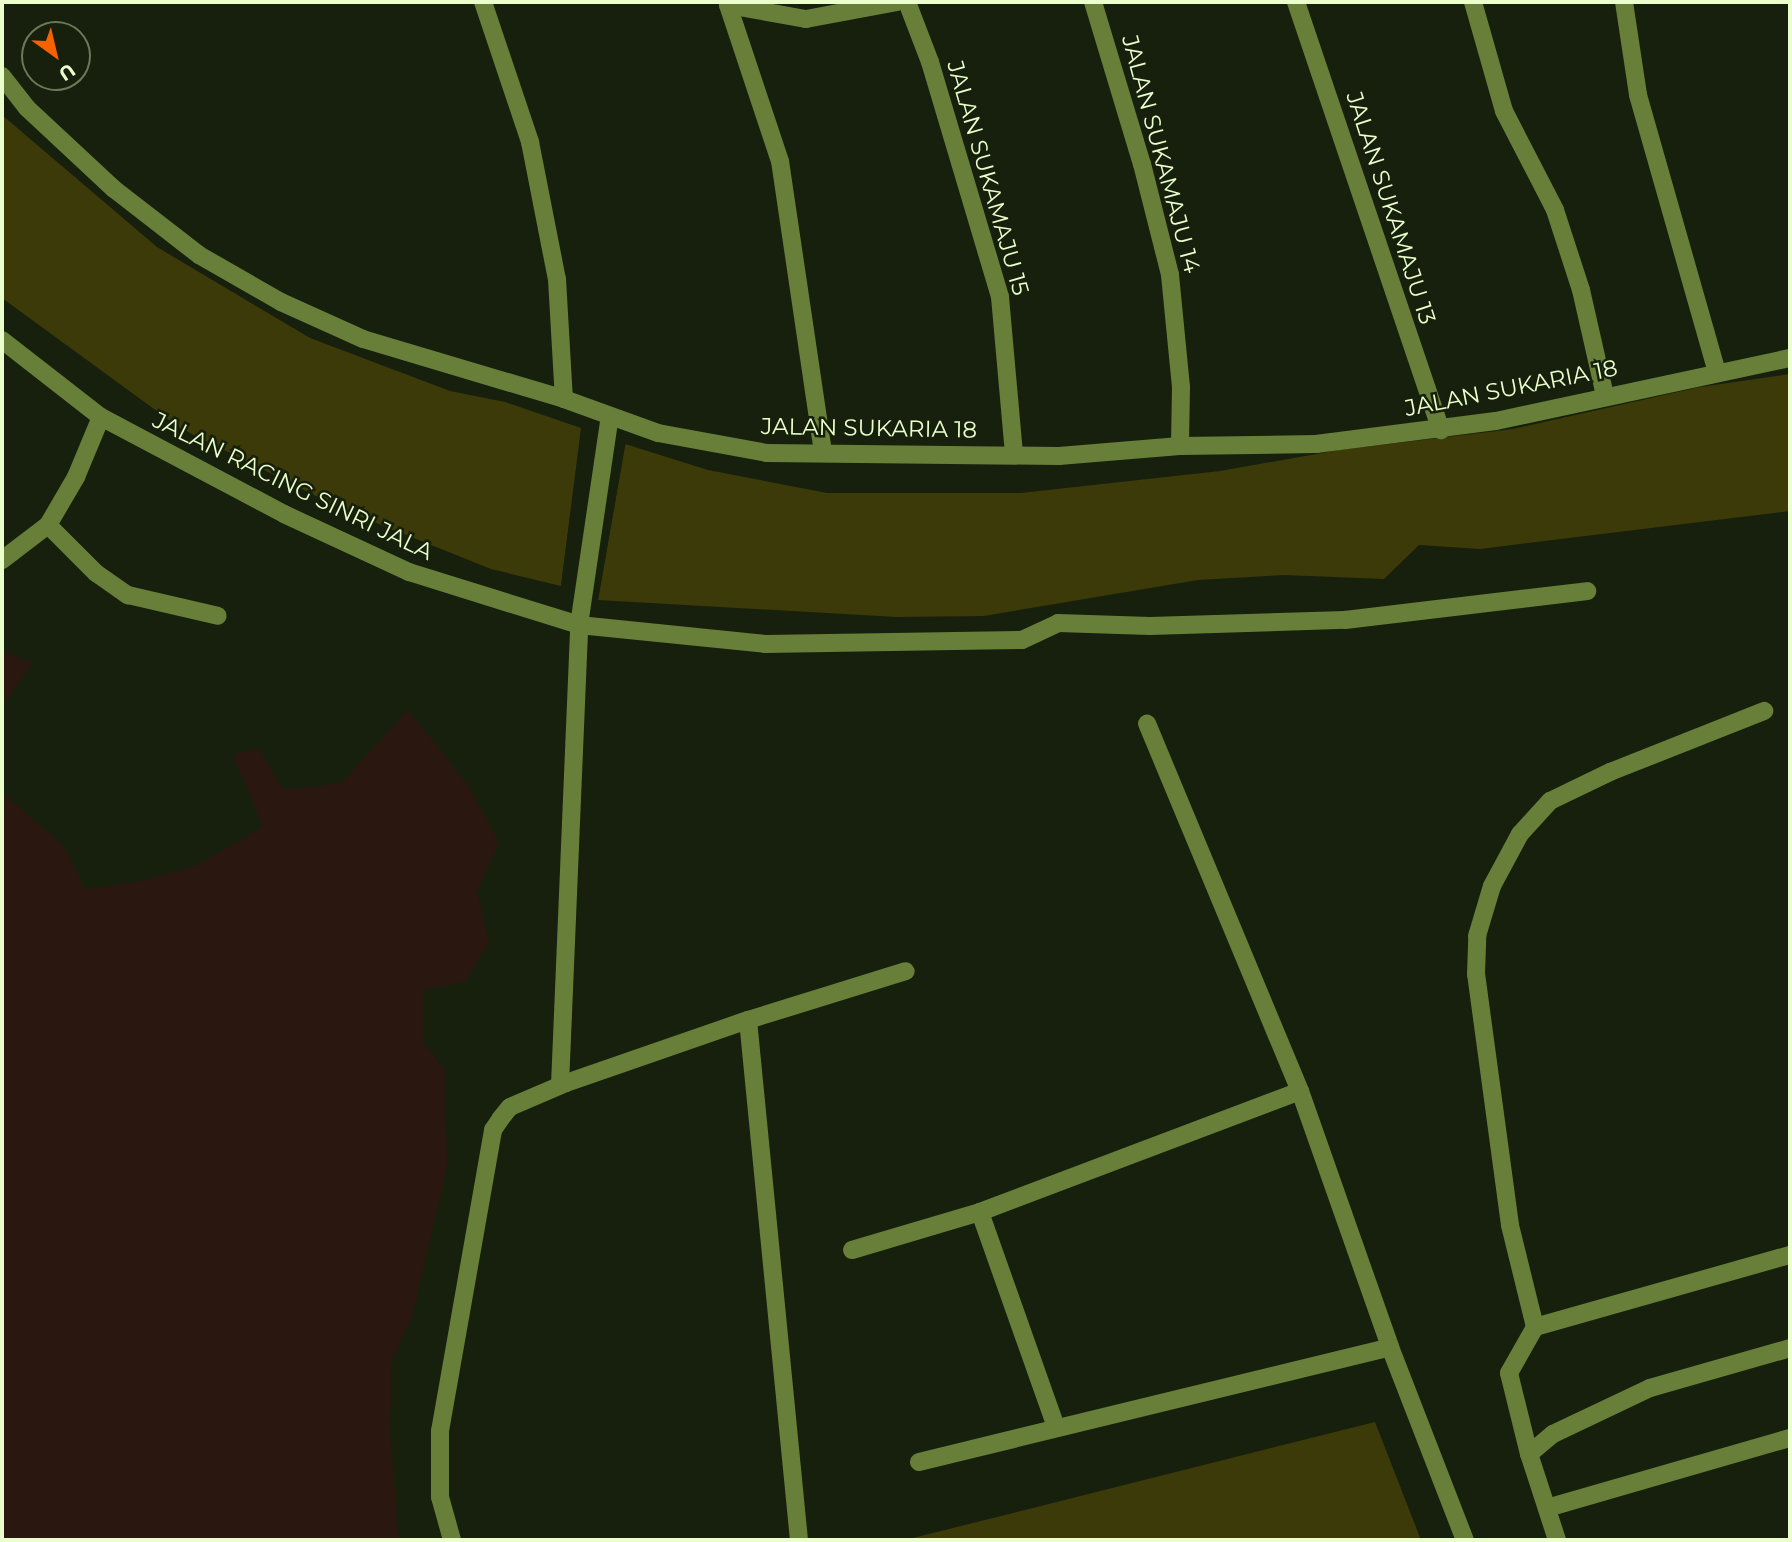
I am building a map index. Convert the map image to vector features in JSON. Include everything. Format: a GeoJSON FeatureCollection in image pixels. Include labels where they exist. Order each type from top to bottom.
{"type":"FeatureCollection","features":[{"type":"Feature","properties":{"kind":"street"},"geometry":{"type":"LineString","coordinates":[[483,2],[530,142],[557,279],[564,399]]}},
{"type":"Feature","properties":{"kind":"street"},"geometry":{"type":"LineString","coordinates":[[823,453],[780,161],[729,3],[806,19],[897,2]]}},
{"type":"Feature","properties":{"kind":"street","name":"JALAN SUKAMAJU 15"},"geometry":{"type":"LineString","coordinates":[[906,2],[930,62],[1000,297],[1014,454]]}},
{"type":"Feature","properties":{"kind":"street","name":"JALAN SUKAMAJU 14"},"geometry":{"type":"LineString","coordinates":[[1093,2],[1170,275],[1181,387],[1180,446]]}},
{"type":"Feature","properties":{"kind":"street","name":"JALAN SUKAMAJU 13"},"geometry":{"type":"LineString","coordinates":[[1296,2],[1441,430]]}},
{"type":"Feature","properties":{"kind":"street"},"geometry":{"type":"LineString","coordinates":[[1473,2],[1504,111],[1555,210],[1581,290],[1605,396]]}},
{"type":"Feature","properties":{"kind":"street"},"geometry":{"type":"LineString","coordinates":[[1624,2],[1638,95],[1717,373]]}},
{"type":"Feature","properties":{"kind":"street","name":"JALAN SUKARIA 18"},"geometry":{"type":"LineString","coordinates":[[2,76],[27,108],[114,189],[199,255],[281,302],[363,339],[564,399],[609,423],[703,443],[767,453],[1014,454],[1116,454],[1180,446],[1316,444],[1441,430],[1790,358]]}},
{"type":"Feature","properties":{"kind":"street","name":"JALAN RACING SINRI JALA"},"geometry":{"type":"LineString","coordinates":[[2,340],[101,417],[285,514],[409,572],[581,619],[765,645],[1022,640],[1058,623],[1150,626],[1345,620],[1587,591]]}},
{"type":"Feature","properties":{"kind":"street"},"geometry":{"type":"LineString","coordinates":[[2,560],[48,525],[76,477],[101,417]]}},
{"type":"Feature","properties":{"kind":"street"},"geometry":{"type":"LineString","coordinates":[[560,1085],[581,619],[609,423]]}},
{"type":"Feature","properties":{"kind":"street"},"geometry":{"type":"LineString","coordinates":[[48,525],[96,572],[128,595],[218,616]]}},
{"type":"Feature","properties":{"kind":"street"},"geometry":{"type":"LineString","coordinates":[[1535,1327],[1510,1225],[1479,1014],[1477,936],[1492,886],[1520,834],[1550,801],[1764,711]]}},
{"type":"Feature","properties":{"kind":"street"},"geometry":{"type":"LineString","coordinates":[[1147,724],[1300,1091],[1390,1347],[1465,1540]]}},
{"type":"Feature","properties":{"kind":"street"},"geometry":{"type":"LineString","coordinates":[[452,1540],[440,1497],[440,1431],[493,1130],[510,1107],[560,1085],[748,1020],[906,971]]}},
{"type":"Feature","properties":{"kind":"street"},"geometry":{"type":"LineString","coordinates":[[748,1020],[799,1540]]}},
{"type":"Feature","properties":{"kind":"street"},"geometry":{"type":"LineString","coordinates":[[852,1251],[980,1212],[1300,1091]]}},
{"type":"Feature","properties":{"kind":"street"},"geometry":{"type":"LineString","coordinates":[[980,1212],[1056,1427]]}},
{"type":"Feature","properties":{"kind":"street"},"geometry":{"type":"LineString","coordinates":[[1557,1540],[1529,1454],[1508,1373],[1535,1327],[1790,1255]]}},
{"type":"Feature","properties":{"kind":"street"},"geometry":{"type":"LineString","coordinates":[[919,1462],[1390,1347]]}},
{"type":"Feature","properties":{"kind":"street"},"geometry":{"type":"LineString","coordinates":[[1529,1454],[1553,1434],[1601,1408],[1650,1388],[1790,1348]]}},
{"type":"Feature","properties":{"kind":"street"},"geometry":{"type":"LineString","coordinates":[[1547,1508],[1790,1438]]}},
{"type":"Feature","properties":{"kind":"shaded area"},"geometry":{"type":"Polygon","coordinates":[[[2,115],[157,247],[310,338],[450,391],[505,402],[581,428],[561,586],[491,569],[344,510],[180,428],[2,298],[2,115]]]}},
{"type":"Feature","properties":{"kind":"shaded area"},"geometry":{"type":"Polygon","coordinates":[[[1790,374],[1790,511],[1480,549],[1419,545],[1384,579],[1284,575],[1198,580],[984,616],[896,617],[598,600],[625,444],[708,470],[827,493],[1021,493],[1220,471],[1339,450],[1513,429],[1700,387],[1790,374]]]}},
{"type":"Feature","properties":{"kind":"shaded area"},"geometry":{"type":"Polygon","coordinates":[[[2,650],[32,663],[2,707],[2,650]]]}},
{"type":"Feature","properties":{"kind":"shaded area"},"geometry":{"type":"Polygon","coordinates":[[[408,710],[468,785],[499,843],[477,891],[489,941],[466,982],[423,990],[423,1042],[445,1070],[447,1167],[412,1317],[392,1360],[390,1430],[399,1540],[2,1540],[2,792],[63,846],[85,889],[132,883],[193,867],[263,827],[233,755],[258,748],[284,790],[341,783],[408,710]]]}},
{"type":"Feature","properties":{"kind":"shaded area"},"geometry":{"type":"Polygon","coordinates":[[[1375,1422],[1421,1540],[905,1540],[1375,1422]]]}},
{"type":"Feature","properties":{"kind":"pier"},"geometry":{"type":"Polygon","coordinates":[[[582,425],[564,586],[561,589],[561,586],[582,425]]]}},
{"type":"Feature","properties":{"kind":"pier"},"geometry":{"type":"Polygon","coordinates":[[[626,441],[598,600],[594,600],[622,443],[626,441]]]}}]}
